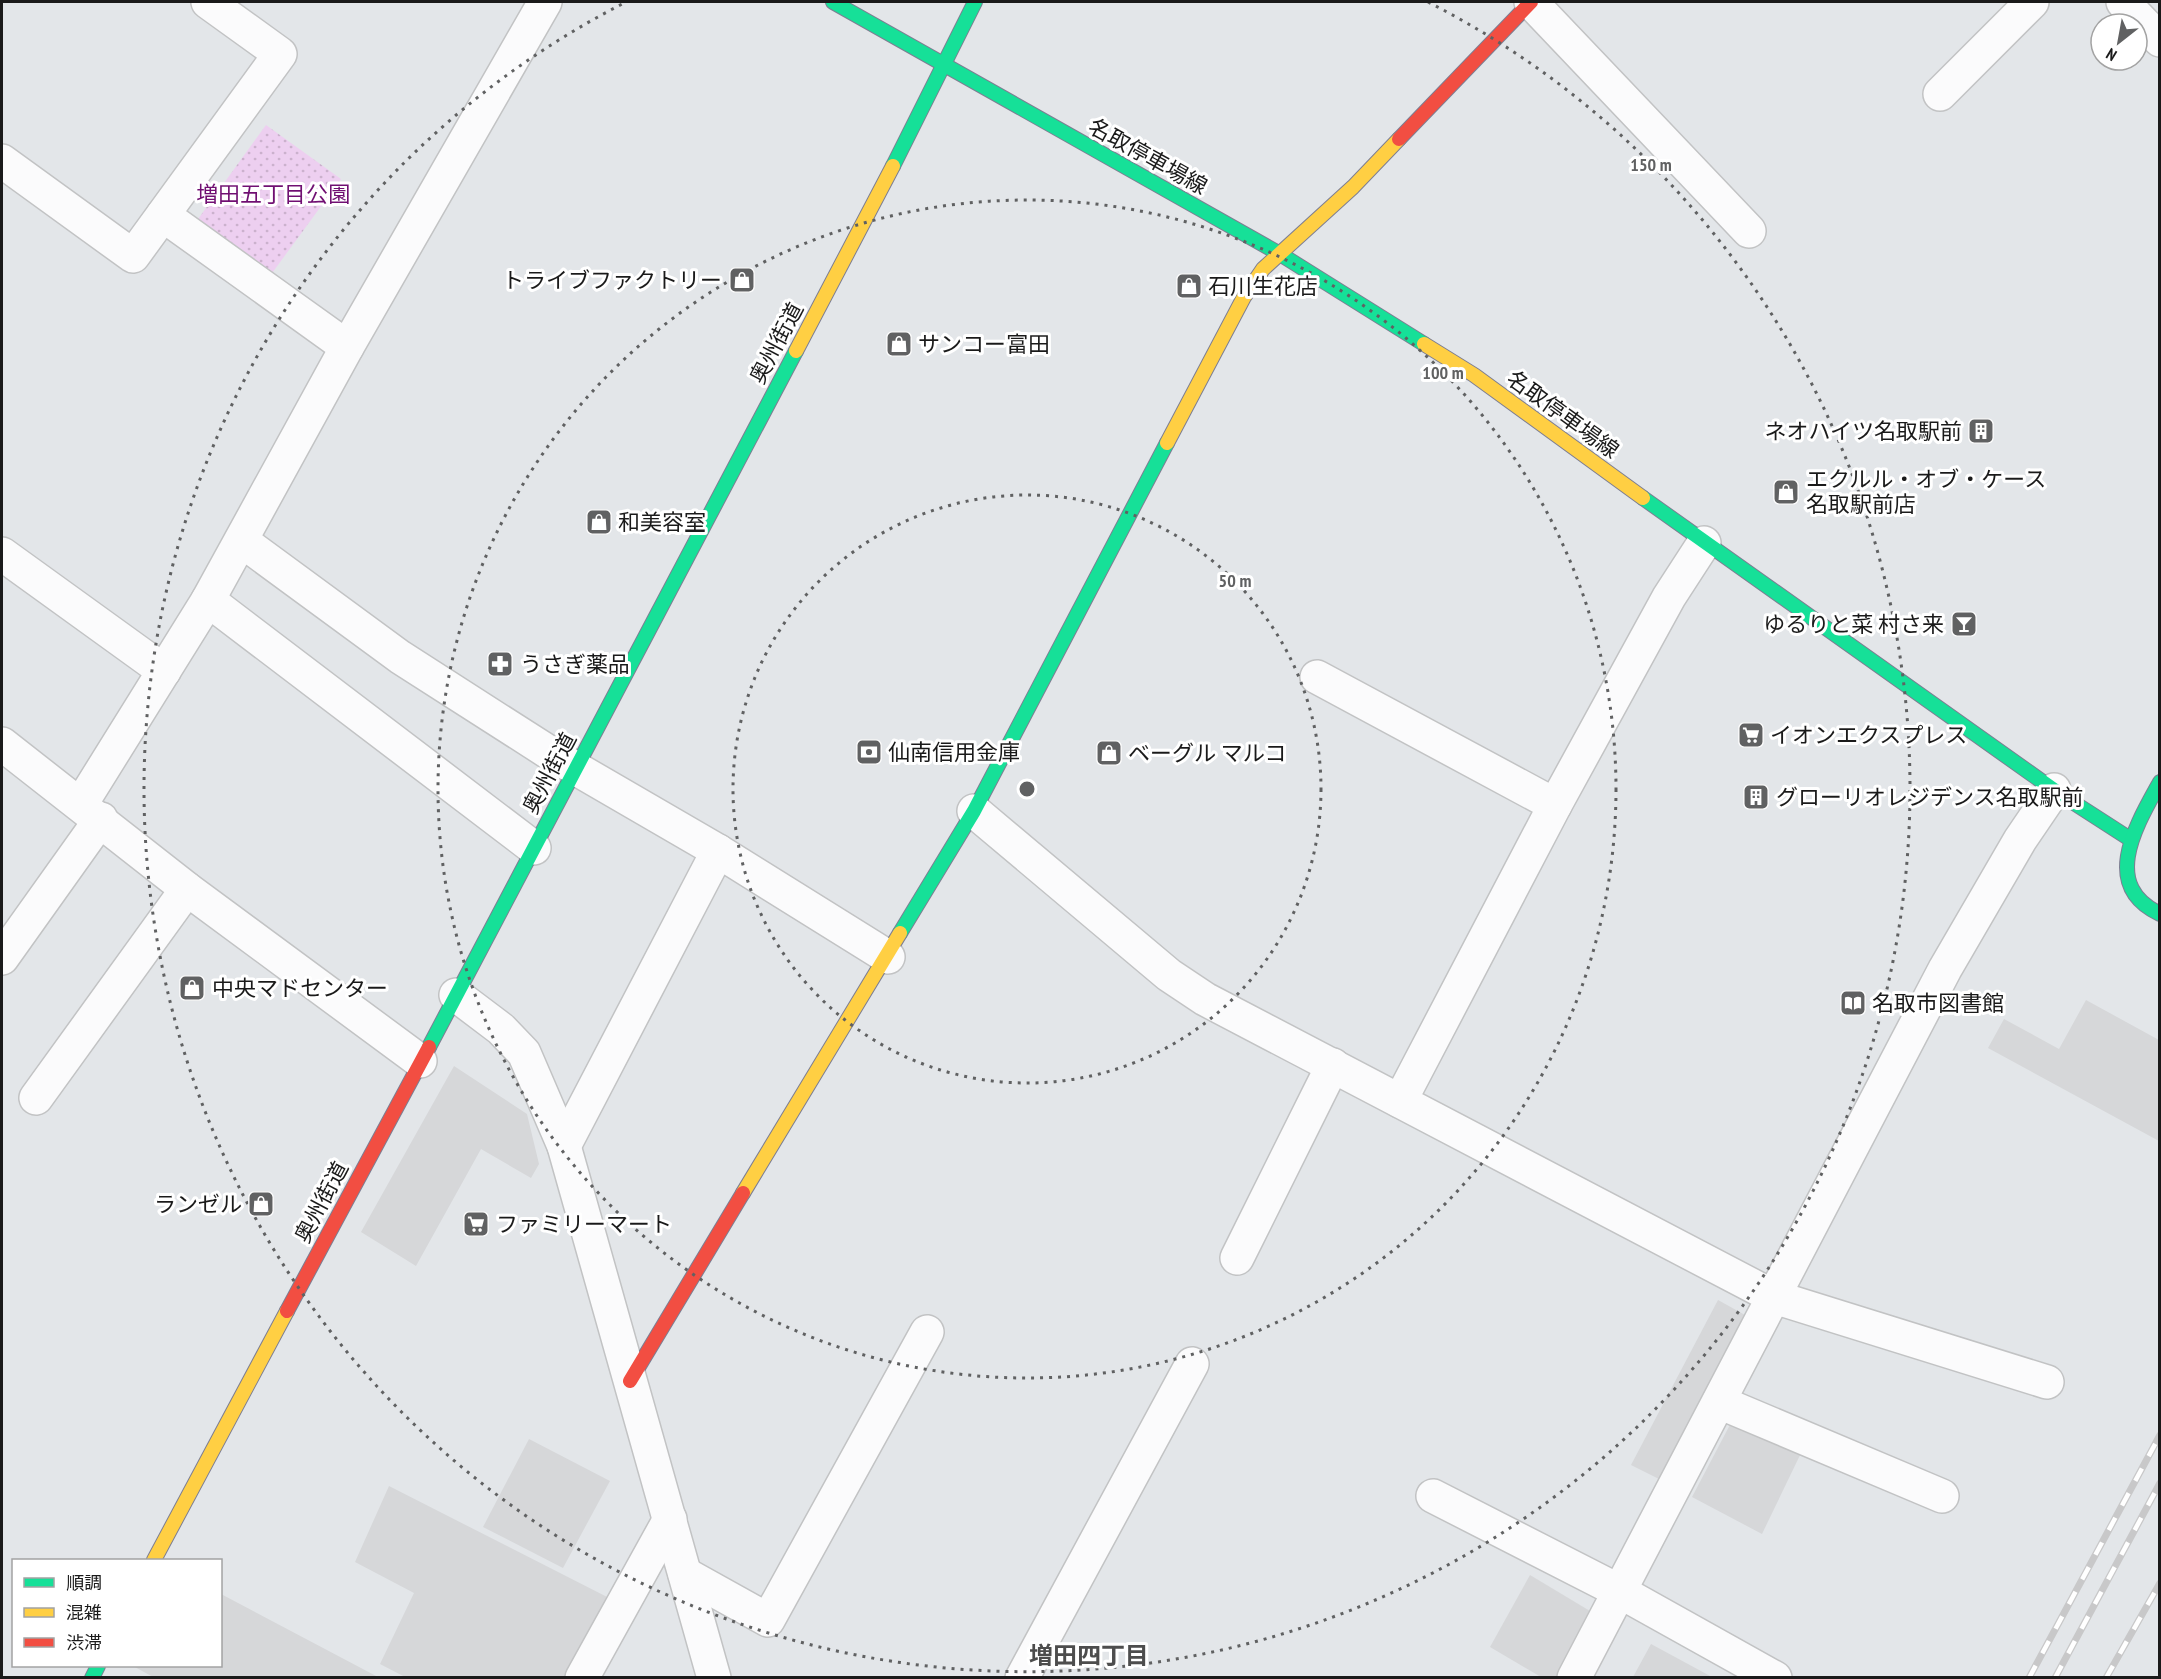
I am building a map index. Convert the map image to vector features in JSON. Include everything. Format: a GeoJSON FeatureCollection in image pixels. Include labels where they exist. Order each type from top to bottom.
{"type":"FeatureCollection","features":[{"type":"Feature","properties":{"kind":"main road","name":"名取停車場線"},"geometry":{"type":"LineString","coordinates":[[833,2],[945,63],[1280,254],[1474,375],[1704,543],[2054,790],[2130,839]]}},
{"type":"Feature","properties":{"kind":"main road","name":"奥州街道"},"geometry":{"type":"LineString","coordinates":[[155,1559],[534,848],[913,129],[975,2]]}},
{"type":"Feature","properties":{"kind":"main road"},"geometry":{"type":"LineString","coordinates":[[630,1381],[888,957],[974,811],[1244,297],[1263,269],[1353,187],[1531,2]]}},
{"type":"Feature","properties":{"kind":"main road"},"geometry":{"type":"LineString","coordinates":[[2160,782],[2130,839],[2128,879],[2140,903],[2160,914]]}},
{"type":"Feature","properties":{"kind":"street"},"geometry":{"type":"LineString","coordinates":[[2,161],[132,256],[280,54],[208,2]]}},
{"type":"Feature","properties":{"kind":"street"},"geometry":{"type":"LineString","coordinates":[[2,958],[91,812],[164,671],[208,600],[347,347],[545,2]]}},
{"type":"Feature","properties":{"kind":"street"},"geometry":{"type":"LineString","coordinates":[[1531,2],[1749,231]]}},
{"type":"Feature","properties":{"kind":"street"},"geometry":{"type":"LineString","coordinates":[[1940,94],[2032,2]]}},
{"type":"Feature","properties":{"kind":"street"},"geometry":{"type":"LineString","coordinates":[[2123,2],[2160,40]]}},
{"type":"Feature","properties":{"kind":"street"},"geometry":{"type":"LineString","coordinates":[[163,215],[347,347]]}},
{"type":"Feature","properties":{"kind":"street"},"geometry":{"type":"LineString","coordinates":[[242,540],[400,657],[574,769],[718,851],[888,957]]}},
{"type":"Feature","properties":{"kind":"street"},"geometry":{"type":"LineString","coordinates":[[1400,1101],[1555,805],[1669,597],[1704,543]]}},
{"type":"Feature","properties":{"kind":"street"},"geometry":{"type":"LineString","coordinates":[[2,554],[164,671]]}},
{"type":"Feature","properties":{"kind":"street"},"geometry":{"type":"LineString","coordinates":[[208,600],[534,848]]}},
{"type":"Feature","properties":{"kind":"street"},"geometry":{"type":"LineString","coordinates":[[1317,677],[1555,805]]}},
{"type":"Feature","properties":{"kind":"street"},"geometry":{"type":"LineString","coordinates":[[2,744],[187,889],[420,1061]]}},
{"type":"Feature","properties":{"kind":"street"},"geometry":{"type":"LineString","coordinates":[[1574,1677],[1945,969],[2020,840],[2054,790]]}},
{"type":"Feature","properties":{"kind":"street"},"geometry":{"type":"LineString","coordinates":[[974,811],[1169,975],[1205,999],[1774,1297],[2046,1382]]}},
{"type":"Feature","properties":{"kind":"street"},"geometry":{"type":"LineString","coordinates":[[564,1146],[718,851]]}},
{"type":"Feature","properties":{"kind":"street"},"geometry":{"type":"LineString","coordinates":[[36,1098],[187,889]]}},
{"type":"Feature","properties":{"kind":"street"},"geometry":{"type":"LineString","coordinates":[[456,995],[501,1029],[524,1053],[564,1146],[685,1574],[706,1670]]}},
{"type":"Feature","properties":{"kind":"street"},"geometry":{"type":"LineString","coordinates":[[1237,1258],[1333,1065]]}},
{"type":"Feature","properties":{"kind":"street"},"geometry":{"type":"LineString","coordinates":[[685,1574],[768,1620],[927,1332]]}},
{"type":"Feature","properties":{"kind":"street"},"geometry":{"type":"LineString","coordinates":[[1022,1677],[1192,1364]]}},
{"type":"Feature","properties":{"kind":"street"},"geometry":{"type":"LineString","coordinates":[[1719,1402],[1942,1496]]}},
{"type":"Feature","properties":{"kind":"street"},"geometry":{"type":"LineString","coordinates":[[1433,1496],[1619,1591],[1775,1677]]}},
{"type":"Feature","properties":{"kind":"street"},"geometry":{"type":"LineString","coordinates":[[582,1677],[669,1519]]}},
{"type":"Feature","properties":{"kind":"green space","name":"増田五丁目公園"},"geometry":{"type":"Polygon","coordinates":[[[266,125],[341,179],[267,280],[193,226],[266,125]]]}},
{"type":"Feature","properties":{"kind":"shaded area"},"geometry":{"type":"Polygon","coordinates":[[[2086,1000],[2159,1040],[2159,1141],[1988,1048],[2004,1019],[2059,1049],[2086,1000]]]}},
{"type":"Feature","properties":{"kind":"shaded area"},"geometry":{"type":"Polygon","coordinates":[[[454,1066],[527,1114],[539,1164],[531,1178],[481,1149],[416,1266],[361,1232],[454,1066]]]}},
{"type":"Feature","properties":{"kind":"shaded area"},"geometry":{"type":"Polygon","coordinates":[[[1718,1300],[1745,1315],[1659,1479],[1631,1465],[1718,1300]]]}},
{"type":"Feature","properties":{"kind":"shaded area"},"geometry":{"type":"Polygon","coordinates":[[[1733,1419],[1802,1451],[1762,1534],[1692,1497],[1733,1419]]]}},
{"type":"Feature","properties":{"kind":"shaded area"},"geometry":{"type":"Polygon","coordinates":[[[529,1439],[610,1481],[563,1568],[483,1527],[529,1439]]]}},
{"type":"Feature","properties":{"kind":"shaded area"},"geometry":{"type":"Polygon","coordinates":[[[389,1486],[615,1601],[574,1677],[405,1677],[380,1664],[414,1593],[355,1562],[389,1486]]]}},
{"type":"Feature","properties":{"kind":"shaded area"},"geometry":{"type":"Polygon","coordinates":[[[1530,1575],[1595,1614],[1561,1677],[1541,1677],[1490,1647],[1530,1575]]]}},
{"type":"Feature","properties":{"kind":"shaded area"},"geometry":{"type":"Polygon","coordinates":[[[222,1595],[378,1677],[155,1678],[135,1667],[222,1667],[222,1595]]]}},
{"type":"Feature","properties":{"kind":"shaded area"},"geometry":{"type":"Polygon","coordinates":[[[1651,1644],[1712,1677],[1633,1677],[1651,1644]]]}},
{"type":"Feature","properties":{"kind":"railway"},"geometry":{"type":"LineString","coordinates":[[2029,1678],[2160,1435]]}},
{"type":"Feature","properties":{"kind":"railway"},"geometry":{"type":"LineString","coordinates":[[2055,1678],[2160,1483]]}},
{"type":"Feature","properties":{"kind":"railway"},"geometry":{"type":"LineString","coordinates":[[2106,1678],[2160,1583]]}},
{"type":"Feature","properties":{"kind":"traffic: fast"},"geometry":{"type":"LineString","coordinates":[[833,2],[1280,254],[1424,344]]}},
{"type":"Feature","properties":{"kind":"traffic: fast"},"geometry":{"type":"LineString","coordinates":[[893,166],[975,2]]}},
{"type":"Feature","properties":{"kind":"traffic: fast"},"geometry":{"type":"LineString","coordinates":[[429,1047],[796,351]]}},
{"type":"Feature","properties":{"kind":"traffic: fast"},"geometry":{"type":"LineString","coordinates":[[900,933],[974,811],[1167,443]]}},
{"type":"Feature","properties":{"kind":"traffic: fast"},"geometry":{"type":"LineString","coordinates":[[1643,498],[2054,790],[2130,839]]}},
{"type":"Feature","properties":{"kind":"traffic: fast"},"geometry":{"type":"LineString","coordinates":[[2160,782],[2134,835],[2128,853],[2127,871],[2131,887],[2142,902],[2160,914]]}},
{"type":"Feature","properties":{"kind":"traffic: fast"},"geometry":{"type":"LineString","coordinates":[[92,1678],[98,1667]]}},
{"type":"Feature","properties":{"kind":"traffic: slow"},"geometry":{"type":"LineString","coordinates":[[1167,443],[1244,297],[1263,269],[1353,187],[1399,139]]}},
{"type":"Feature","properties":{"kind":"traffic: slow"},"geometry":{"type":"LineString","coordinates":[[796,351],[893,166]]}},
{"type":"Feature","properties":{"kind":"traffic: slow"},"geometry":{"type":"LineString","coordinates":[[1424,344],[1474,375],[1643,498]]}},
{"type":"Feature","properties":{"kind":"traffic: slow"},"geometry":{"type":"LineString","coordinates":[[743,1193],[900,933]]}},
{"type":"Feature","properties":{"kind":"traffic: slow"},"geometry":{"type":"LineString","coordinates":[[155,1559],[287,1311]]}},
{"type":"Feature","properties":{"kind":"traffic: jam"},"geometry":{"type":"LineString","coordinates":[[1399,139],[1531,2]]}},
{"type":"Feature","properties":{"kind":"traffic: jam"},"geometry":{"type":"LineString","coordinates":[[287,1311],[429,1047]]}},
{"type":"Feature","properties":{"kind":"traffic: jam"},"geometry":{"type":"LineString","coordinates":[[630,1381],[743,1193]]}},
{"type":"Feature","properties":{"kind":"place","name":"トライブファクトリー"},"geometry":{"type":"Point","coordinates":[742,280]}},
{"type":"Feature","properties":{"kind":"place","name":"石川生花店"},"geometry":{"type":"Point","coordinates":[1189,286]}},
{"type":"Feature","properties":{"kind":"place","name":"サンコー富田"},"geometry":{"type":"Point","coordinates":[899,344]}},
{"type":"Feature","properties":{"kind":"place","name":"ネオハイツ名取駅前"},"geometry":{"type":"Point","coordinates":[1981,431]}},
{"type":"Feature","properties":{"kind":"place","name":"エクルル・オブ・ケース 名取駅前店"},"geometry":{"type":"Point","coordinates":[1786,492]}},
{"type":"Feature","properties":{"kind":"place","name":"和美容室"},"geometry":{"type":"Point","coordinates":[599,522]}},
{"type":"Feature","properties":{"kind":"place","name":"ゆるりと菜 村さ来"},"geometry":{"type":"Point","coordinates":[1964,624]}},
{"type":"Feature","properties":{"kind":"place","name":"うさぎ薬品"},"geometry":{"type":"Point","coordinates":[500,664]}},
{"type":"Feature","properties":{"kind":"place","name":"イオンエクスプレス"},"geometry":{"type":"Point","coordinates":[1751,735]}},
{"type":"Feature","properties":{"kind":"place","name":"仙南信用金庫"},"geometry":{"type":"Point","coordinates":[869,752]}},
{"type":"Feature","properties":{"kind":"place","name":"ベーグル マルコ"},"geometry":{"type":"Point","coordinates":[1109,753]}},
{"type":"Feature","properties":{"kind":"place","name":"グローリオレジデンス名取駅前"},"geometry":{"type":"Point","coordinates":[1756,797]}},
{"type":"Feature","properties":{"kind":"place","name":"中央マドセンター"},"geometry":{"type":"Point","coordinates":[192,988]}},
{"type":"Feature","properties":{"kind":"place","name":"名取市図書館"},"geometry":{"type":"Point","coordinates":[1853,1003]}},
{"type":"Feature","properties":{"kind":"place","name":"ランゼル"},"geometry":{"type":"Point","coordinates":[261,1204]}},
{"type":"Feature","properties":{"kind":"place","name":"ファミリーマート"},"geometry":{"type":"Point","coordinates":[476,1224]}},
{"type":"Feature","properties":{"kind":"district","name":"増田四丁目"},"geometry":{"type":"Point","coordinates":[1089,1656]}}]}
